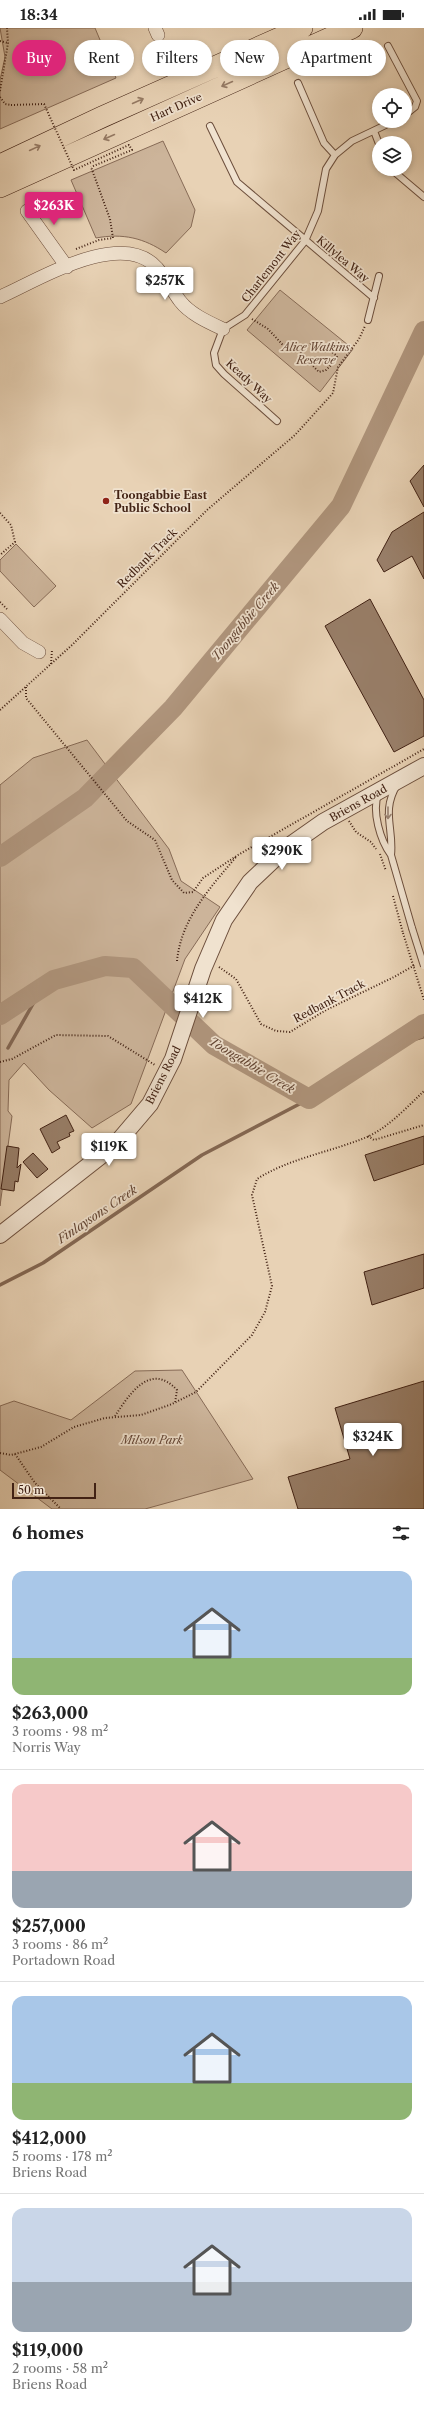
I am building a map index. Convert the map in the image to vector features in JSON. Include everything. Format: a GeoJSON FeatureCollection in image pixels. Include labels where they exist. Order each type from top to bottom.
{"type":"FeatureCollection","features":[{"type":"Feature","properties":{"kind":"highway","name":"Hart Drive"},"geometry":{"type":"LineString","coordinates":[[0,165],[102,117],[302,28]]}},
{"type":"Feature","properties":{"kind":"highway","name":"Hart Drive"},"geometry":{"type":"LineString","coordinates":[[0,187],[352,28]]}},
{"type":"Feature","properties":{"kind":"street"},"geometry":{"type":"LineString","coordinates":[[27,211],[68,267]]}},
{"type":"Feature","properties":{"kind":"street"},"geometry":{"type":"LineString","coordinates":[[0,297],[94,256],[114,253],[128,254],[144,259],[156,267],[180,302],[201,319],[223,329]]}},
{"type":"Feature","properties":{"kind":"street"},"geometry":{"type":"LineString","coordinates":[[5,615],[23,643],[39,652]]}},
{"type":"Feature","properties":{"kind":"street","name":"Briens Road"},"geometry":{"type":"LineString","coordinates":[[0,1235],[116,1144],[150,1104],[173,1059],[203,969],[224,920],[250,882],[286,848],[323,822],[424,766]]}},
{"type":"Feature","properties":{"kind":"lane"},"geometry":{"type":"LineString","coordinates":[[388,46],[411,88]]}},
{"type":"Feature","properties":{"kind":"lane"},"geometry":{"type":"LineString","coordinates":[[298,83],[324,143],[335,155]]}},
{"type":"Feature","properties":{"kind":"lane"},"geometry":{"type":"LineString","coordinates":[[412,91],[417,100],[415,107],[412,109]]}},
{"type":"Feature","properties":{"kind":"lane","name":"Killylea Way"},"geometry":{"type":"LineString","coordinates":[[210,126],[236,182],[374,298]]}},
{"type":"Feature","properties":{"kind":"lane","name":"Charlemont Way"},"geometry":{"type":"LineString","coordinates":[[223,329],[245,315],[306,241],[318,211],[326,169],[335,155],[352,141],[380,128]]}},
{"type":"Feature","properties":{"kind":"lane"},"geometry":{"type":"LineString","coordinates":[[374,131],[376,136]]}},
{"type":"Feature","properties":{"kind":"lane"},"geometry":{"type":"LineString","coordinates":[[399,176],[424,197]]}},
{"type":"Feature","properties":{"kind":"lane","name":"Killylea Way"},"geometry":{"type":"LineString","coordinates":[[368,320],[379,276]]}},
{"type":"Feature","properties":{"kind":"lane","name":"Keady Way"},"geometry":{"type":"LineString","coordinates":[[223,329],[214,353],[216,365],[224,374],[277,421]]}},
{"type":"Feature","properties":{"kind":"lane"},"geometry":{"type":"LineString","coordinates":[[391,855],[392,843],[388,807],[402,778]]}},
{"type":"Feature","properties":{"kind":"lane"},"geometry":{"type":"LineString","coordinates":[[380,791],[375,807],[377,817],[386,847],[391,855],[421,964]]}},
{"type":"Feature","properties":{"kind":"path"},"geometry":{"type":"LineString","coordinates":[[0,91],[8,43],[7,28]]}},
{"type":"Feature","properties":{"kind":"path"},"geometry":{"type":"LineString","coordinates":[[0,41],[8,43]]}},
{"type":"Feature","properties":{"kind":"path"},"geometry":{"type":"LineString","coordinates":[[0,97],[5,104],[11,105],[44,104],[74,170],[129,145],[132,150],[92,167],[110,219],[113,238],[99,240],[59,255]]}},
{"type":"Feature","properties":{"kind":"path"},"geometry":{"type":"LineString","coordinates":[[245,315],[272,332],[282,344],[290,348],[300,348],[314,342],[322,343],[337,356],[337,359],[326,370],[319,372],[312,365],[304,363],[300,348]]}},
{"type":"Feature","properties":{"kind":"path","name":"Redbank Track"},"geometry":{"type":"LineString","coordinates":[[0,710],[44,671],[207,510],[295,435],[333,393],[338,367],[359,339],[368,320]]}},
{"type":"Feature","properties":{"kind":"path"},"geometry":{"type":"LineString","coordinates":[[0,513],[11,524],[15,542],[0,555]]}},
{"type":"Feature","properties":{"kind":"path"},"geometry":{"type":"LineString","coordinates":[[0,602],[5,615]]}},
{"type":"Feature","properties":{"kind":"path"},"geometry":{"type":"LineString","coordinates":[[26,687],[26,698],[50,731],[127,821],[155,840],[172,880],[184,893],[193,892],[203,878],[238,855],[424,749]]}},
{"type":"Feature","properties":{"kind":"path"},"geometry":{"type":"LineString","coordinates":[[348,820],[356,832],[371,842],[379,852],[388,878]]}},
{"type":"Feature","properties":{"kind":"path"},"geometry":{"type":"LineString","coordinates":[[177,961],[184,932],[201,898],[238,855]]}},
{"type":"Feature","properties":{"kind":"path"},"geometry":{"type":"LineString","coordinates":[[392,892],[403,934],[424,1000]]}},
{"type":"Feature","properties":{"kind":"path","name":"Redbank Track"},"geometry":{"type":"LineString","coordinates":[[219,967],[236,979],[261,1024],[276,1031],[290,1032],[326,1010],[421,964]]}},
{"type":"Feature","properties":{"kind":"path"},"geometry":{"type":"LineString","coordinates":[[0,1062],[12,1059],[56,1035],[108,1036],[156,1065]]}},
{"type":"Feature","properties":{"kind":"path"},"geometry":{"type":"LineString","coordinates":[[0,1453],[14,1454],[41,1447],[74,1427],[115,1416],[141,1415],[175,1403],[196,1392],[252,1335],[265,1312],[272,1286],[252,1195],[256,1179],[273,1169],[368,1136],[389,1123],[424,1091]]}},
{"type":"Feature","properties":{"kind":"path"},"geometry":{"type":"LineString","coordinates":[[368,1136],[374,1140],[424,1125]]}},
{"type":"Feature","properties":{"kind":"path"},"geometry":{"type":"LineString","coordinates":[[115,1416],[140,1383],[153,1379],[172,1384],[177,1390],[175,1403]]}},
{"type":"Feature","properties":{"kind":"path"},"geometry":{"type":"LineString","coordinates":[[14,1454],[35,1483],[61,1509]]}},
{"type":"Feature","properties":{"kind":"green space"},"geometry":{"type":"Polygon","coordinates":[[[0,28],[95,28],[100,40],[74,40],[74,76],[115,76],[116,78],[0,129],[0,80],[5,57],[0,28]]]}},
{"type":"Feature","properties":{"kind":"green space"},"geometry":{"type":"Polygon","coordinates":[[[163,141],[195,210],[191,227],[166,253],[150,244],[133,238],[115,236],[96,238],[71,180],[163,141]]]}},
{"type":"Feature","properties":{"kind":"green space","name":"Alice Watkins Reserve"},"geometry":{"type":"Polygon","coordinates":[[[280,290],[353,349],[320,392],[247,330],[280,290]]]}},
{"type":"Feature","properties":{"kind":"green space"},"geometry":{"type":"Polygon","coordinates":[[[16,544],[56,586],[34,607],[0,571],[0,560],[16,544]]]}},
{"type":"Feature","properties":{"kind":"green space"},"geometry":{"type":"Polygon","coordinates":[[[87,740],[169,849],[181,881],[220,907],[185,959],[131,1104],[92,1128],[49,1090],[24,1063],[9,1080],[8,1111],[12,1116],[0,1206],[0,785],[33,758],[87,740]]]}},
{"type":"Feature","properties":{"kind":"green space","name":"Milson Park"},"geometry":{"type":"Polygon","coordinates":[[[182,1370],[253,1479],[145,1509],[52,1509],[0,1470],[0,1406],[14,1401],[71,1420],[135,1371],[182,1370]]]}},
{"type":"Feature","properties":{"kind":"shaded area"},"geometry":{"type":"Polygon","coordinates":[[[424,1014],[424,1038],[385,1049],[424,1014]]]}},
{"type":"Feature","properties":{"kind":"building"},"geometry":{"type":"Polygon","coordinates":[[[424,465],[424,507],[410,481],[424,465]]]}},
{"type":"Feature","properties":{"kind":"building"},"geometry":{"type":"Polygon","coordinates":[[[424,512],[424,579],[412,556],[384,572],[377,560],[392,532],[424,512]]]}},
{"type":"Feature","properties":{"kind":"building"},"geometry":{"type":"Polygon","coordinates":[[[370,599],[424,700],[424,736],[394,752],[325,626],[370,599]]]}},
{"type":"Feature","properties":{"kind":"building"},"geometry":{"type":"Polygon","coordinates":[[[66,1115],[74,1131],[69,1133],[70,1136],[57,1142],[60,1148],[52,1153],[40,1129],[66,1115]]]}},
{"type":"Feature","properties":{"kind":"building"},"geometry":{"type":"Polygon","coordinates":[[[424,1136],[424,1164],[374,1181],[365,1155],[424,1136]]]}},
{"type":"Feature","properties":{"kind":"building"},"geometry":{"type":"Polygon","coordinates":[[[7,1146],[19,1148],[17,1168],[21,1164],[18,1182],[15,1181],[14,1191],[1,1189],[7,1146]]]}},
{"type":"Feature","properties":{"kind":"building"},"geometry":{"type":"Polygon","coordinates":[[[33,1153],[48,1169],[37,1178],[23,1162],[33,1153]]]}},
{"type":"Feature","properties":{"kind":"building"},"geometry":{"type":"Polygon","coordinates":[[[424,1254],[424,1288],[372,1305],[364,1272],[424,1254]]]}},
{"type":"Feature","properties":{"kind":"building"},"geometry":{"type":"Polygon","coordinates":[[[424,1381],[424,1509],[298,1509],[288,1477],[350,1459],[335,1408],[424,1381]]]}},
{"type":"Feature","properties":{"kind":"waterway","name":"Toongabbie Creek"},"geometry":{"type":"LineString","coordinates":[[0,857],[85,798],[173,708],[341,506],[424,331]]}},
{"type":"Feature","properties":{"kind":"waterway","name":"Toongabbie Creek"},"geometry":{"type":"LineString","coordinates":[[0,1015],[54,980],[105,966],[133,968],[214,1045],[309,1099],[424,1024]]}},
{"type":"Feature","properties":{"kind":"waterway"},"geometry":{"type":"LineString","coordinates":[[8,1048],[42,988]]}},
{"type":"Feature","properties":{"kind":"waterway","name":"Finlaysons Creek"},"geometry":{"type":"LineString","coordinates":[[0,1285],[43,1263],[202,1155],[309,1099]]}},
{"type":"Feature","properties":{"kind":"place","name":"Toongabbie East Public School"},"geometry":{"type":"Point","coordinates":[106,501]}}]}
